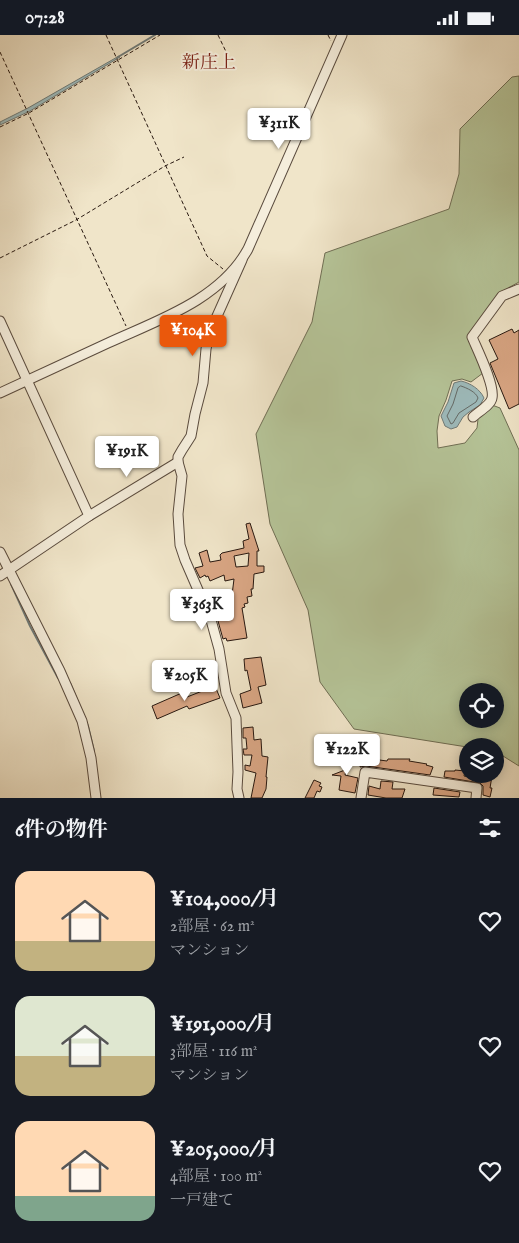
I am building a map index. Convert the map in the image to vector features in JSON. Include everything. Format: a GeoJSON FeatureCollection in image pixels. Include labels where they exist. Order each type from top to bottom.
{"type":"FeatureCollection","features":[{"type":"Feature","properties":{"kind":"street"},"geometry":{"type":"LineString","coordinates":[[239,798],[237,789],[236,718],[226,693],[219,649],[211,621],[180,545],[178,514],[182,476],[178,457],[192,436],[209,334],[242,260],[261,223],[342,35]]}},
{"type":"Feature","properties":{"kind":"street"},"geometry":{"type":"LineString","coordinates":[[0,393],[199,299],[218,285],[242,260]]}},
{"type":"Feature","properties":{"kind":"street"},"geometry":{"type":"LineString","coordinates":[[473,417],[493,396],[489,379],[472,337],[502,296],[519,289]]}},
{"type":"Feature","properties":{"kind":"street"},"geometry":{"type":"LineString","coordinates":[[0,321],[89,516]]}},
{"type":"Feature","properties":{"kind":"street"},"geometry":{"type":"LineString","coordinates":[[5,573],[89,516],[178,462]]}},
{"type":"Feature","properties":{"kind":"street"},"geometry":{"type":"LineString","coordinates":[[0,552],[5,573],[67,686],[82,721],[91,758],[96,798]]}},
{"type":"Feature","properties":{"kind":"street"},"geometry":{"type":"LineString","coordinates":[[361,798],[365,772],[478,788],[476,798]]}},
{"type":"Feature","properties":{"kind":"path"},"geometry":{"type":"LineString","coordinates":[[106,35],[207,256],[210,261],[230,274]]}},
{"type":"Feature","properties":{"kind":"path"},"geometry":{"type":"LineString","coordinates":[[0,127],[28,113],[160,35]]}},
{"type":"Feature","properties":{"kind":"path"},"geometry":{"type":"LineString","coordinates":[[218,35],[230,60]]}},
{"type":"Feature","properties":{"kind":"path"},"geometry":{"type":"LineString","coordinates":[[0,51],[129,333]]}},
{"type":"Feature","properties":{"kind":"path"},"geometry":{"type":"LineString","coordinates":[[0,257],[76,220],[165,166],[184,157]]}},
{"type":"Feature","properties":{"kind":"green space"},"geometry":{"type":"Polygon","coordinates":[[[519,76],[519,282],[499,293],[469,336],[483,373],[471,382],[462,379],[452,381],[439,416],[437,431],[438,448],[465,443],[477,428],[478,419],[492,405],[500,408],[519,450],[519,766],[504,757],[504,738],[459,738],[459,746],[354,729],[320,682],[308,610],[270,524],[256,434],[312,322],[325,253],[449,209],[459,174],[460,129],[512,77],[519,76]]]}},
{"type":"Feature","properties":{"kind":"water"},"geometry":{"type":"Polygon","coordinates":[[[119,56],[30,111],[0,125],[0,122],[119,56]]]}},
{"type":"Feature","properties":{"kind":"water"},"geometry":{"type":"Polygon","coordinates":[[[461,381],[474,387],[484,398],[480,405],[463,417],[457,427],[451,429],[445,426],[441,416],[454,383],[461,381]]]}},
{"type":"Feature","properties":{"kind":"building"},"geometry":{"type":"Polygon","coordinates":[[[512,329],[514,333],[519,330],[519,404],[509,409],[490,363],[498,359],[489,340],[512,329]]]}},
{"type":"Feature","properties":{"kind":"building"},"geometry":{"type":"Polygon","coordinates":[[[250,523],[259,551],[257,551],[257,566],[264,566],[264,572],[254,574],[253,589],[251,589],[252,596],[247,597],[248,603],[244,604],[245,607],[242,608],[247,638],[227,641],[226,638],[223,639],[213,603],[220,600],[225,614],[233,610],[230,596],[232,595],[234,579],[225,581],[224,575],[210,581],[208,576],[206,577],[205,575],[200,578],[195,568],[203,566],[199,553],[207,550],[210,562],[221,560],[220,555],[222,553],[244,548],[243,541],[249,539],[246,524],[250,523]],[[249,553],[234,556],[236,567],[248,566],[249,553]]]}},
{"type":"Feature","properties":{"kind":"building"},"geometry":{"type":"Polygon","coordinates":[[[261,657],[266,685],[258,687],[262,703],[243,708],[240,694],[251,690],[247,670],[245,671],[244,659],[261,657]]]}},
{"type":"Feature","properties":{"kind":"building"},"geometry":{"type":"Polygon","coordinates":[[[215,686],[220,698],[189,709],[187,706],[157,719],[152,706],[184,692],[187,697],[215,686]]]}},
{"type":"Feature","properties":{"kind":"building"},"geometry":{"type":"Polygon","coordinates":[[[253,727],[254,740],[261,739],[262,756],[268,757],[266,789],[262,798],[251,798],[256,773],[245,770],[245,765],[250,766],[252,755],[244,755],[243,749],[247,749],[246,738],[243,738],[243,728],[253,727]]]}},
{"type":"Feature","properties":{"kind":"building"},"geometry":{"type":"Polygon","coordinates":[[[346,753],[353,755],[345,775],[358,778],[355,793],[339,790],[341,776],[332,775],[345,770],[341,761],[346,753]]]}},
{"type":"Feature","properties":{"kind":"building"},"geometry":{"type":"Polygon","coordinates":[[[388,759],[410,759],[409,761],[433,767],[430,775],[366,766],[360,767],[361,760],[387,761],[388,759]]]}},
{"type":"Feature","properties":{"kind":"building"},"geometry":{"type":"Polygon","coordinates":[[[459,770],[459,780],[444,777],[445,771],[459,770]]]}},
{"type":"Feature","properties":{"kind":"building"},"geometry":{"type":"Polygon","coordinates":[[[314,780],[321,783],[319,786],[322,787],[320,792],[317,791],[314,798],[305,798],[314,780]]]}},
{"type":"Feature","properties":{"kind":"building"},"geometry":{"type":"Polygon","coordinates":[[[381,781],[393,782],[392,789],[405,789],[402,798],[368,795],[369,786],[380,789],[381,781]]]}},
{"type":"Feature","properties":{"kind":"building"},"geometry":{"type":"Polygon","coordinates":[[[480,783],[491,783],[490,797],[483,795],[483,786],[480,783]]]}},
{"type":"Feature","properties":{"kind":"building"},"geometry":{"type":"Polygon","coordinates":[[[434,788],[460,792],[459,797],[433,795],[434,788]]]}},
{"type":"Feature","properties":{"kind":"waterway"},"geometry":{"type":"LineString","coordinates":[[118,57],[155,35]]}},
{"type":"Feature","properties":{"kind":"waterway"},"geometry":{"type":"LineString","coordinates":[[11,584],[30,626],[58,678]]}},
{"type":"Feature","properties":{"kind":"waterway"},"geometry":{"type":"LineString","coordinates":[[70,683],[88,726],[94,751]]}},
{"type":"Feature","properties":{"kind":"district","name":"新庄上"},"geometry":{"type":"Point","coordinates":[209,63]}}]}
